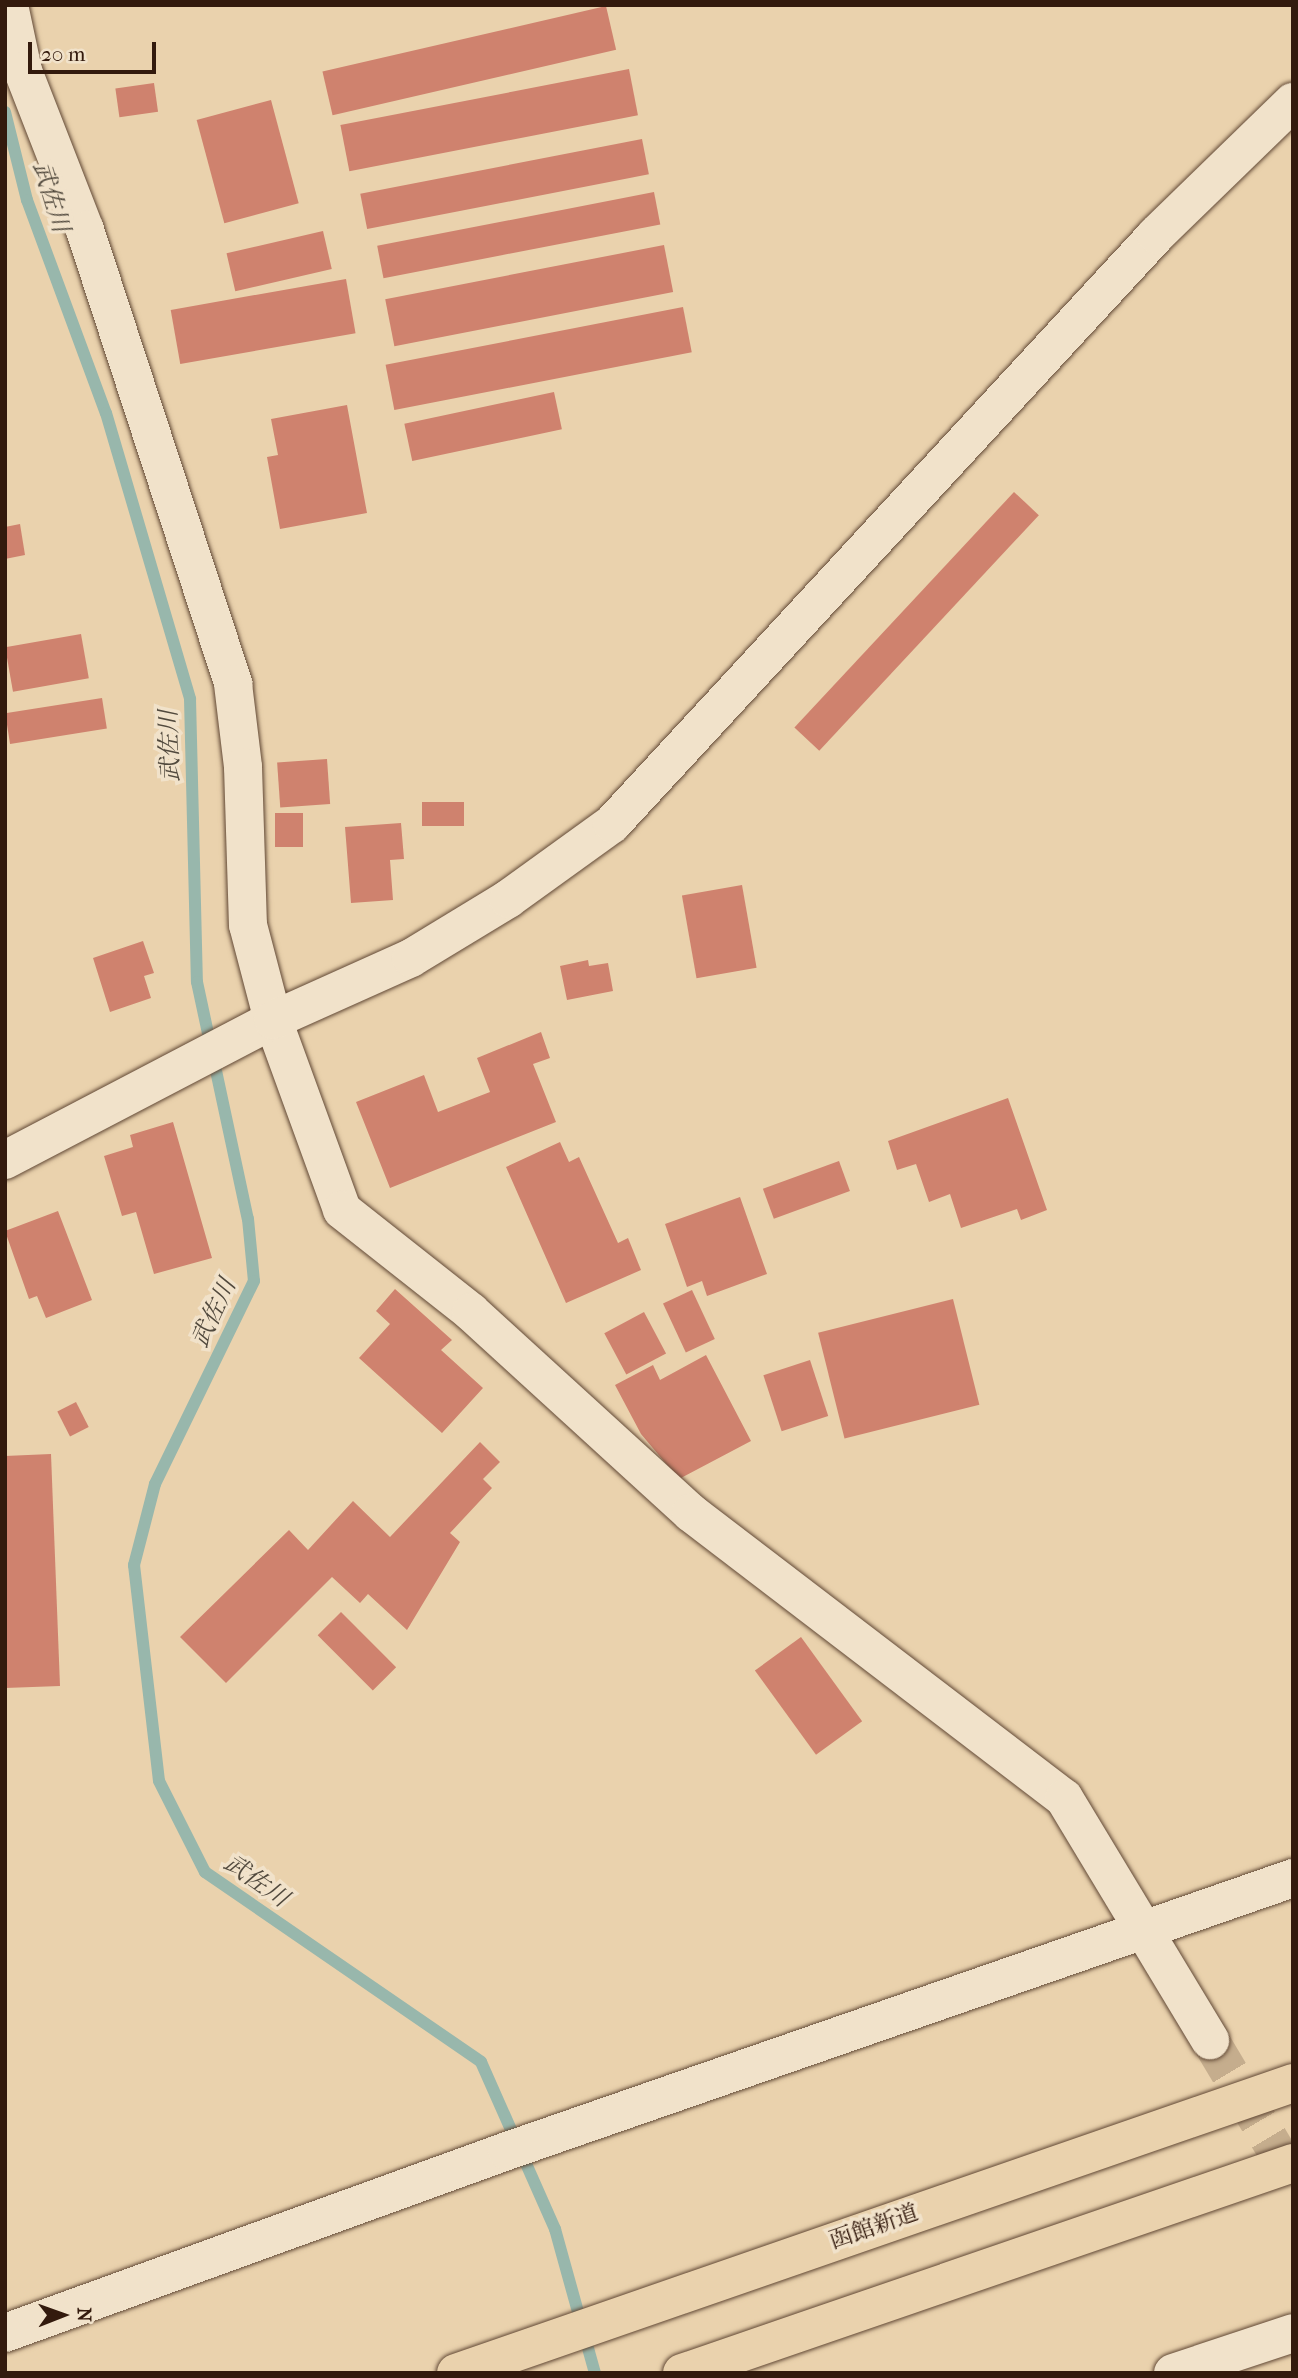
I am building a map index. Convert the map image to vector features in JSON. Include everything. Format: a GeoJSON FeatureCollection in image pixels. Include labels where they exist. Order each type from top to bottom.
{"type":"FeatureCollection","features":[{"type":"Feature","properties":{"kind":"highway","name":"函館新道"},"geometry":{"type":"LineString","coordinates":[[456,2373],[1293,2083]]}},
{"type":"Feature","properties":{"kind":"highway"},"geometry":{"type":"LineString","coordinates":[[684,2372],[1293,2163]]}},
{"type":"Feature","properties":{"kind":"street"},"geometry":{"type":"LineString","coordinates":[[9,5],[23,71],[85,230],[233,684],[243,767],[248,925],[259,1028],[342,1210],[471,1312],[691,1513],[1064,1798],[1210,2040]]}},
{"type":"Feature","properties":{"kind":"street"},"geometry":{"type":"LineString","coordinates":[[5,1160],[259,1028],[411,958],[508,899],[612,824],[1156,235],[1293,102]]}},
{"type":"Feature","properties":{"kind":"street"},"geometry":{"type":"LineString","coordinates":[[5,2333],[507,2151],[1293,1878]]}},
{"type":"Feature","properties":{"kind":"street"},"geometry":{"type":"LineString","coordinates":[[1173,2373],[1293,2333]]}},
{"type":"Feature","properties":{"kind":"building"},"geometry":{"type":"Polygon","coordinates":[[[606,6],[616,50],[333,115],[322,71],[606,6]]]}},
{"type":"Feature","properties":{"kind":"building"},"geometry":{"type":"Polygon","coordinates":[[[629,69],[638,115],[349,171],[340,125],[629,69]]]}},
{"type":"Feature","properties":{"kind":"building"},"geometry":{"type":"Polygon","coordinates":[[[154,83],[158,112],[119,117],[115,88],[154,83]]]}},
{"type":"Feature","properties":{"kind":"building"},"geometry":{"type":"Polygon","coordinates":[[[271,100],[299,203],[224,223],[197,120],[271,100]]]}},
{"type":"Feature","properties":{"kind":"building"},"geometry":{"type":"Polygon","coordinates":[[[642,139],[649,174],[367,229],[360,194],[642,139]]]}},
{"type":"Feature","properties":{"kind":"building"},"geometry":{"type":"Polygon","coordinates":[[[654,192],[660,224],[383,278],[377,246],[654,192]]]}},
{"type":"Feature","properties":{"kind":"building"},"geometry":{"type":"Polygon","coordinates":[[[323,231],[332,269],[235,291],[227,253],[323,231]]]}},
{"type":"Feature","properties":{"kind":"building"},"geometry":{"type":"Polygon","coordinates":[[[664,245],[673,292],[394,346],[385,299],[664,245]]]}},
{"type":"Feature","properties":{"kind":"building"},"geometry":{"type":"Polygon","coordinates":[[[346,279],[356,333],[180,364],[171,310],[346,279]]]}},
{"type":"Feature","properties":{"kind":"building"},"geometry":{"type":"Polygon","coordinates":[[[683,307],[692,352],[394,410],[386,365],[683,307]]]}},
{"type":"Feature","properties":{"kind":"building"},"geometry":{"type":"Polygon","coordinates":[[[554,392],[562,429],[412,461],[404,424],[554,392]]]}},
{"type":"Feature","properties":{"kind":"building"},"geometry":{"type":"Polygon","coordinates":[[[347,405],[367,513],[280,529],[267,457],[278,455],[271,419],[347,405]]]}},
{"type":"Feature","properties":{"kind":"building"},"geometry":{"type":"Polygon","coordinates":[[[1014,492],[1039,515],[819,751],[794,727],[1014,492]]]}},
{"type":"Feature","properties":{"kind":"building"},"geometry":{"type":"Polygon","coordinates":[[[20,524],[25,555],[5,559],[5,527],[20,524]]]}},
{"type":"Feature","properties":{"kind":"building"},"geometry":{"type":"Polygon","coordinates":[[[81,634],[89,678],[13,692],[5,647],[81,634]]]}},
{"type":"Feature","properties":{"kind":"building"},"geometry":{"type":"Polygon","coordinates":[[[102,698],[107,729],[10,744],[5,713],[102,698]]]}},
{"type":"Feature","properties":{"kind":"building"},"geometry":{"type":"Polygon","coordinates":[[[327,759],[330,804],[280,807],[277,762],[327,759]]]}},
{"type":"Feature","properties":{"kind":"building"},"geometry":{"type":"Polygon","coordinates":[[[422,802],[464,802],[464,826],[422,826],[422,802]]]}},
{"type":"Feature","properties":{"kind":"building"},"geometry":{"type":"Polygon","coordinates":[[[275,813],[303,813],[303,847],[275,847],[275,813]]]}},
{"type":"Feature","properties":{"kind":"building"},"geometry":{"type":"Polygon","coordinates":[[[401,823],[404,859],[390,860],[393,900],[351,903],[345,827],[401,823]]]}},
{"type":"Feature","properties":{"kind":"building"},"geometry":{"type":"Polygon","coordinates":[[[742,885],[757,968],[697,978],[682,896],[742,885]]]}},
{"type":"Feature","properties":{"kind":"building"},"geometry":{"type":"Polygon","coordinates":[[[143,941],[154,973],[144,976],[151,998],[110,1012],[93,958],[143,941]]]}},
{"type":"Feature","properties":{"kind":"building"},"geometry":{"type":"Polygon","coordinates":[[[588,960],[589,966],[608,963],[613,991],[567,1000],[560,966],[588,960]]]}},
{"type":"Feature","properties":{"kind":"building"},"geometry":{"type":"Polygon","coordinates":[[[541,1032],[550,1058],[533,1064],[556,1122],[390,1188],[356,1102],[424,1075],[438,1112],[490,1092],[477,1058],[541,1032]]]}},
{"type":"Feature","properties":{"kind":"building"},"geometry":{"type":"Polygon","coordinates":[[[1008,1098],[1047,1210],[1021,1220],[1017,1209],[961,1228],[950,1194],[929,1202],[916,1164],[897,1170],[888,1141],[1008,1098]]]}},
{"type":"Feature","properties":{"kind":"building"},"geometry":{"type":"Polygon","coordinates":[[[173,1122],[212,1258],[154,1274],[136,1212],[122,1216],[104,1156],[133,1147],[130,1135],[173,1122]]]}},
{"type":"Feature","properties":{"kind":"building"},"geometry":{"type":"Polygon","coordinates":[[[560,1142],[569,1162],[579,1157],[618,1243],[628,1238],[641,1270],[566,1303],[506,1167],[560,1142]]]}},
{"type":"Feature","properties":{"kind":"building"},"geometry":{"type":"Polygon","coordinates":[[[839,1161],[850,1191],[774,1219],[763,1189],[839,1161]]]}},
{"type":"Feature","properties":{"kind":"building"},"geometry":{"type":"Polygon","coordinates":[[[740,1197],[767,1274],[707,1296],[702,1281],[687,1287],[665,1224],[740,1197]]]}},
{"type":"Feature","properties":{"kind":"building"},"geometry":{"type":"Polygon","coordinates":[[[58,1211],[92,1300],[46,1318],[37,1296],[29,1299],[5,1231],[58,1211]]]}},
{"type":"Feature","properties":{"kind":"building"},"geometry":{"type":"Polygon","coordinates":[[[395,1289],[452,1340],[441,1350],[483,1388],[442,1433],[359,1358],[390,1324],[376,1311],[395,1289]]]}},
{"type":"Feature","properties":{"kind":"building"},"geometry":{"type":"Polygon","coordinates":[[[692,1290],[715,1339],[686,1352],[663,1304],[692,1290]]]}},
{"type":"Feature","properties":{"kind":"building"},"geometry":{"type":"Polygon","coordinates":[[[953,1299],[979,1405],[844,1438],[818,1333],[953,1299]]]}},
{"type":"Feature","properties":{"kind":"building"},"geometry":{"type":"Polygon","coordinates":[[[644,1312],[666,1353],[626,1375],[604,1333],[644,1312]]]}},
{"type":"Feature","properties":{"kind":"building"},"geometry":{"type":"Polygon","coordinates":[[[706,1355],[751,1441],[679,1479],[641,1434],[615,1385],[653,1365],[660,1380],[706,1355]]]}},
{"type":"Feature","properties":{"kind":"building"},"geometry":{"type":"Polygon","coordinates":[[[810,1360],[828,1416],[782,1431],[763,1375],[810,1360]]]}},
{"type":"Feature","properties":{"kind":"building"},"geometry":{"type":"Polygon","coordinates":[[[76,1402],[89,1427],[70,1436],[57,1412],[76,1402]]]}},
{"type":"Feature","properties":{"kind":"building"},"geometry":{"type":"Polygon","coordinates":[[[480,1442],[500,1462],[483,1479],[492,1488],[450,1533],[460,1542],[407,1630],[368,1594],[360,1603],[332,1577],[226,1683],[180,1637],[289,1530],[308,1550],[353,1501],[390,1537],[480,1442]]]}},
{"type":"Feature","properties":{"kind":"building"},"geometry":{"type":"Polygon","coordinates":[[[51,1454],[60,1686],[5,1688],[5,1456],[51,1454]]]}},
{"type":"Feature","properties":{"kind":"building"},"geometry":{"type":"Polygon","coordinates":[[[341,1612],[396,1667],[373,1690],[318,1635],[341,1612]]]}},
{"type":"Feature","properties":{"kind":"building"},"geometry":{"type":"Polygon","coordinates":[[[801,1637],[862,1721],[816,1755],[755,1671],[801,1637]]]}},
{"type":"Feature","properties":{"kind":"waterway","name":"武佐川"},"geometry":{"type":"LineString","coordinates":[[5,112],[27,200],[106,413],[190,699],[197,982],[248,1219],[254,1281],[155,1484],[134,1565],[159,1781],[205,1872],[481,2062],[555,2229],[595,2373]]}},
{"type":"Feature","properties":{"kind":"tunnel"},"geometry":{"type":"LineString","coordinates":[[1210,2040],[1293,2179]]}}]}
